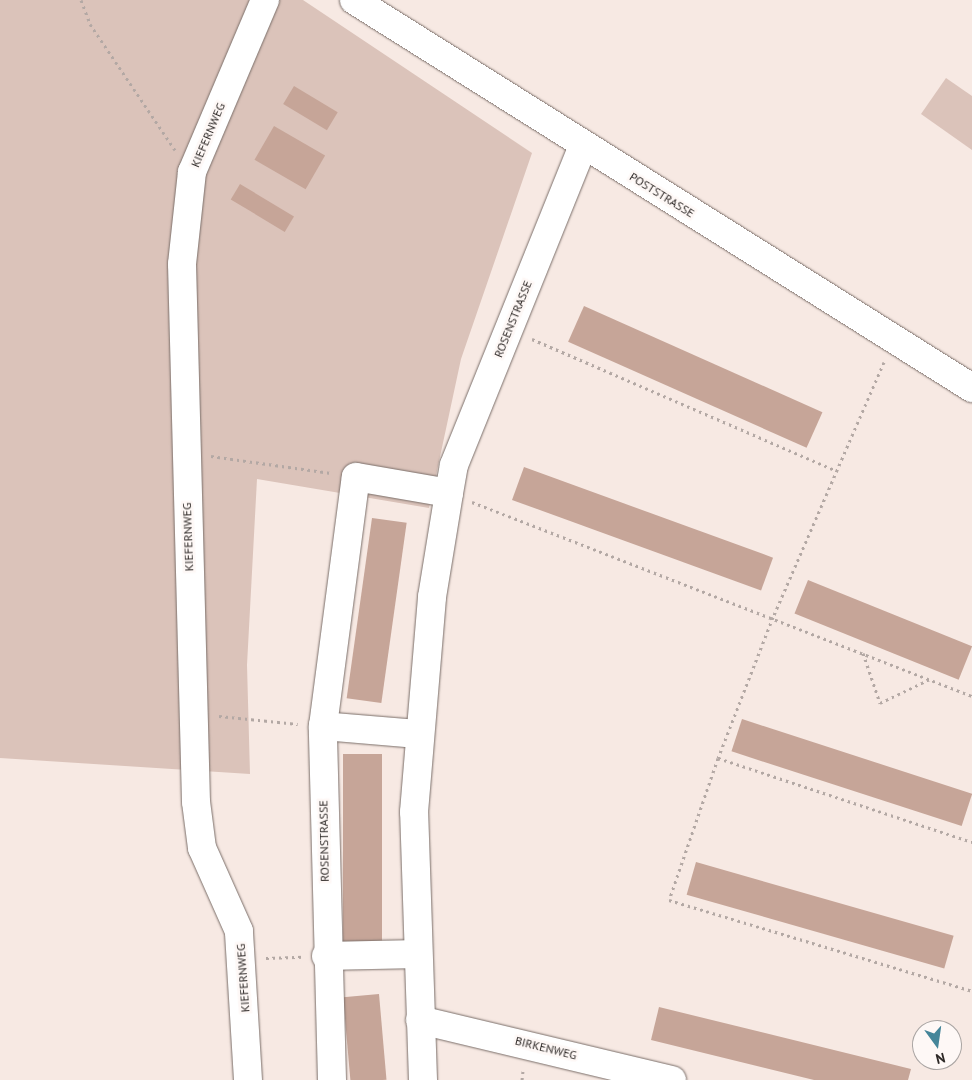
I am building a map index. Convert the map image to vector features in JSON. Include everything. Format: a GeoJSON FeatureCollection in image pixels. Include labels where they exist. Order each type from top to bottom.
{"type":"FeatureCollection","features":[{"type":"Feature","properties":{"kind":"street","name":"KIEFERNWEG"},"geometry":{"type":"LineString","coordinates":[[248,1080],[244,959],[239,931],[202,848],[194,713],[182,264],[192,172],[265,0]]}},
{"type":"Feature","properties":{"kind":"street","name":"POSTSTRASSE"},"geometry":{"type":"LineString","coordinates":[[354,0],[583,146],[972,388]]}},
{"type":"Feature","properties":{"kind":"street","name":"ROSENSTRASSE"},"geometry":{"type":"LineString","coordinates":[[423,1080],[414,812],[418,734],[432,597],[449,493],[454,465],[583,146]]}},
{"type":"Feature","properties":{"kind":"street","name":"ROSENSTRASSE"},"geometry":{"type":"LineString","coordinates":[[332,1080],[326,956],[323,726],[356,477]]}},
{"type":"Feature","properties":{"kind":"street"},"geometry":{"type":"LineString","coordinates":[[356,477],[449,493]]}},
{"type":"Feature","properties":{"kind":"street"},"geometry":{"type":"LineString","coordinates":[[323,726],[418,734]]}},
{"type":"Feature","properties":{"kind":"street"},"geometry":{"type":"LineString","coordinates":[[326,956],[418,954]]}},
{"type":"Feature","properties":{"kind":"street","name":"BIRKENWEG"},"geometry":{"type":"LineString","coordinates":[[420,1020],[672,1080]]}},
{"type":"Feature","properties":{"kind":"path"},"geometry":{"type":"LineString","coordinates":[[81,0],[90,24],[192,172]]}},
{"type":"Feature","properties":{"kind":"path"},"geometry":{"type":"LineString","coordinates":[[509,329],[837,471]]}},
{"type":"Feature","properties":{"kind":"path"},"geometry":{"type":"LineString","coordinates":[[894,339],[773,617],[718,758],[669,900],[972,991]]}},
{"type":"Feature","properties":{"kind":"path"},"geometry":{"type":"LineString","coordinates":[[186,452],[356,477]]}},
{"type":"Feature","properties":{"kind":"path"},"geometry":{"type":"LineString","coordinates":[[449,493],[773,617],[972,696]]}},
{"type":"Feature","properties":{"kind":"path"},"geometry":{"type":"LineString","coordinates":[[863,653],[880,703],[930,679]]}},
{"type":"Feature","properties":{"kind":"path"},"geometry":{"type":"LineString","coordinates":[[194,713],[323,726]]}},
{"type":"Feature","properties":{"kind":"path"},"geometry":{"type":"LineString","coordinates":[[718,758],[972,842]]}},
{"type":"Feature","properties":{"kind":"path"},"geometry":{"type":"LineString","coordinates":[[244,959],[326,956]]}},
{"type":"Feature","properties":{"kind":"shaded area"},"geometry":{"type":"Polygon","coordinates":[[[0,0],[303,0],[532,153],[461,359],[429,508],[257,479],[247,665],[250,774],[0,758],[0,0]]]}},
{"type":"Feature","properties":{"kind":"shaded area"},"geometry":{"type":"Polygon","coordinates":[[[946,78],[972,96],[972,150],[921,114],[946,78]]]}},
{"type":"Feature","properties":{"kind":"building"},"geometry":{"type":"Polygon","coordinates":[[[294,86],[338,112],[327,130],[283,104],[294,86]]]}},
{"type":"Feature","properties":{"kind":"building"},"geometry":{"type":"Polygon","coordinates":[[[274,126],[325,156],[306,189],[255,160],[274,126]]]}},
{"type":"Feature","properties":{"kind":"building"},"geometry":{"type":"Polygon","coordinates":[[[240,184],[294,216],[285,232],[231,199],[240,184]]]}},
{"type":"Feature","properties":{"kind":"building"},"geometry":{"type":"Polygon","coordinates":[[[584,306],[822,412],[807,448],[568,342],[584,306]]]}},
{"type":"Feature","properties":{"kind":"building"},"geometry":{"type":"Polygon","coordinates":[[[524,467],[773,558],[761,591],[512,500],[524,467]]]}},
{"type":"Feature","properties":{"kind":"building"},"geometry":{"type":"Polygon","coordinates":[[[372,518],[407,523],[381,703],[347,698],[372,518]]]}},
{"type":"Feature","properties":{"kind":"building"},"geometry":{"type":"Polygon","coordinates":[[[808,580],[972,646],[959,680],[795,613],[808,580]]]}},
{"type":"Feature","properties":{"kind":"building"},"geometry":{"type":"Polygon","coordinates":[[[742,719],[972,794],[962,826],[731,751],[742,719]]]}},
{"type":"Feature","properties":{"kind":"building"},"geometry":{"type":"Polygon","coordinates":[[[343,754],[382,754],[382,942],[343,942],[343,754]]]}},
{"type":"Feature","properties":{"kind":"building"},"geometry":{"type":"Polygon","coordinates":[[[696,862],[954,936],[944,969],[687,895],[696,862]]]}},
{"type":"Feature","properties":{"kind":"building"},"geometry":{"type":"Polygon","coordinates":[[[379,994],[386,1080],[350,1080],[343,997],[379,994]]]}},
{"type":"Feature","properties":{"kind":"building"},"geometry":{"type":"Polygon","coordinates":[[[659,1007],[911,1069],[908,1080],[814,1080],[651,1040],[659,1007]]]}}]}
